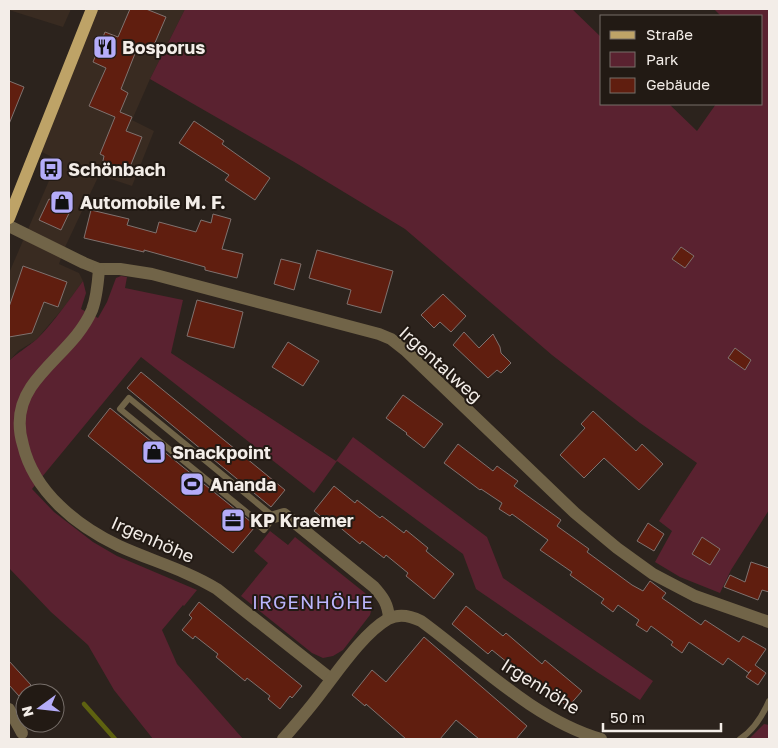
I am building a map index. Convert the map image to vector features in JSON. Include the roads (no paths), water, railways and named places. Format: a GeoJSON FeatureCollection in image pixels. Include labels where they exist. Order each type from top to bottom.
{"type":"FeatureCollection","features":[{"type":"Feature","properties":{"kind":"main road"},"geometry":{"type":"LineString","coordinates":[[9,218],[92,9]]}},
{"type":"Feature","properties":{"kind":"street","name":"Irgentalweg"},"geometry":{"type":"LineString","coordinates":[[9,226],[84,264],[99,269],[120,269],[170,278],[379,334],[391,340],[405,350],[575,513],[617,548],[653,574],[694,596],[769,622]]}},
{"type":"Feature","properties":{"kind":"street","name":"Irgenhöhe"},"geometry":{"type":"LineString","coordinates":[[99,269],[96,295],[92,309],[84,324],[74,338],[36,379],[21,408],[20,426],[25,455],[38,482],[70,515],[102,537],[200,578],[217,589],[331,679]]}},
{"type":"Feature","properties":{"kind":"street"},"geometry":{"type":"LineString","coordinates":[[274,517],[284,514],[374,586],[388,606],[390,618],[368,636],[283,739]]}},
{"type":"Feature","properties":{"kind":"street","name":"Irgenhöhe"},"geometry":{"type":"LineString","coordinates":[[390,618],[412,616],[421,621],[522,699],[572,727],[601,739]]}},
{"type":"Feature","properties":{"kind":"street"},"geometry":{"type":"LineString","coordinates":[[9,709],[15,720]]}},
{"type":"Feature","properties":{"kind":"lane"},"geometry":{"type":"LineString","coordinates":[[129,398],[274,517],[264,530],[255,520],[120,409],[129,398]]}},
{"type":"Feature","properties":{"kind":"lane"},"geometry":{"type":"LineString","coordinates":[[740,739],[752,730],[769,701]]}},
{"type":"Feature","properties":{"kind":"waterway"},"geometry":{"type":"LineString","coordinates":[[84,704],[115,739]]}},
{"type":"Feature","properties":{"kind":"place","name":"Bosporus"},"geometry":{"type":"Point","coordinates":[105,47]}},
{"type":"Feature","properties":{"kind":"place","name":"Schönbach"},"geometry":{"type":"Point","coordinates":[51,169]}},
{"type":"Feature","properties":{"kind":"place","name":"Automobile M. F."},"geometry":{"type":"Point","coordinates":[62,202]}},
{"type":"Feature","properties":{"kind":"place","name":"Snackpoint"},"geometry":{"type":"Point","coordinates":[154,452]}},
{"type":"Feature","properties":{"kind":"place","name":"Ananda"},"geometry":{"type":"Point","coordinates":[192,484]}},
{"type":"Feature","properties":{"kind":"place","name":"KP Kraemer"},"geometry":{"type":"Point","coordinates":[233,520]}},
{"type":"Feature","properties":{"kind":"district","name":"IRGENHÖHE"},"geometry":{"type":"Point","coordinates":[313,601]}}]}
